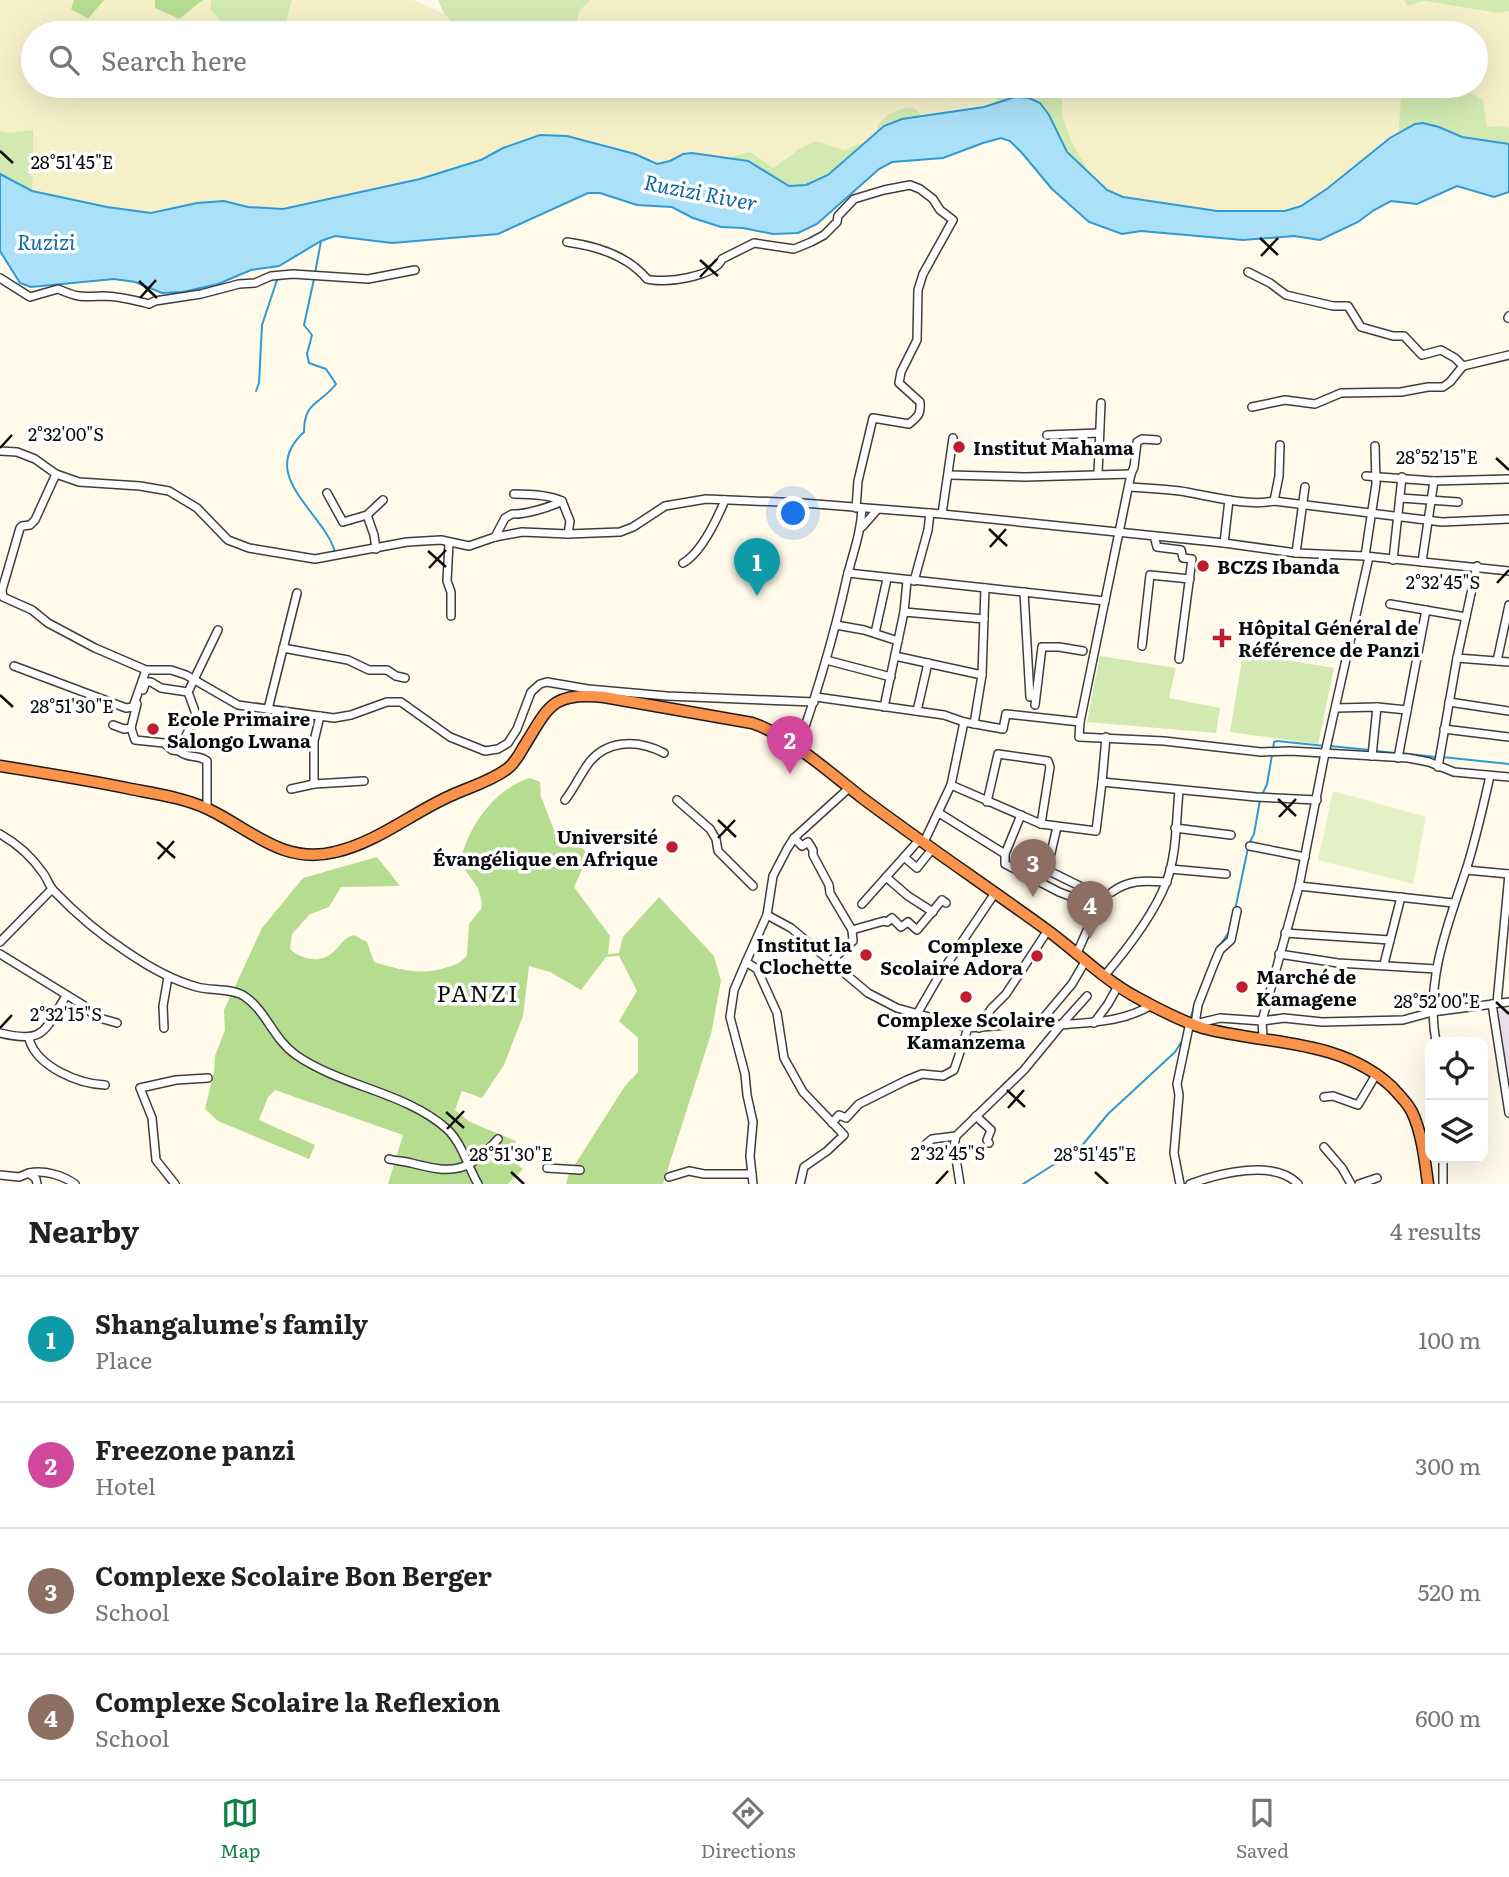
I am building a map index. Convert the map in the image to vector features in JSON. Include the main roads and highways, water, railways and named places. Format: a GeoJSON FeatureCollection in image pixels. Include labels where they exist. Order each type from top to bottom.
{"type":"FeatureCollection","features":[{"type":"Feature","properties":{"kind":"highway"},"geometry":{"type":"LineString","coordinates":[[0,766],[169,796],[207,808],[283,851],[303,856],[335,852],[355,846],[451,795],[497,776],[510,767],[547,709],[556,702],[576,696],[604,697],[752,723],[797,750],[1048,930],[1118,986],[1192,1023],[1233,1035],[1309,1046],[1356,1062],[1377,1073],[1412,1111],[1428,1184]]}},
{"type":"Feature","properties":{"kind":"water","name":"Ruzizi"},"geometry":{"type":"Polygon","coordinates":[[[1012,98],[1029,98],[1040,103],[1067,152],[1107,190],[1123,197],[1217,211],[1285,211],[1301,206],[1328,188],[1390,138],[1415,124],[1423,123],[1462,137],[1509,144],[1509,192],[1494,197],[1457,186],[1417,204],[1391,201],[1358,222],[1320,240],[1294,236],[1243,240],[1141,231],[1122,234],[1089,222],[1052,189],[1010,141],[1001,138],[943,158],[892,162],[879,169],[817,224],[798,233],[773,234],[721,227],[693,218],[672,207],[637,205],[600,193],[588,193],[498,234],[392,243],[335,236],[321,241],[279,266],[251,270],[218,284],[183,292],[162,293],[135,282],[114,279],[31,287],[20,283],[0,251],[0,174],[32,191],[151,213],[197,203],[224,201],[248,207],[283,209],[420,179],[481,160],[503,148],[540,135],[567,136],[635,154],[657,164],[692,153],[748,161],[789,186],[806,185],[828,175],[884,126],[902,119],[984,107],[1012,98]]]}},
{"type":"Feature","properties":{"kind":"waterway"},"geometry":{"type":"LineString","coordinates":[[315,273],[321,241]]}},
{"type":"Feature","properties":{"kind":"waterway"},"geometry":{"type":"LineString","coordinates":[[256,391],[259,383],[262,325],[278,277]]}},
{"type":"Feature","properties":{"kind":"waterway"},"geometry":{"type":"LineString","coordinates":[[314,279],[304,325],[312,335],[307,354],[309,363],[326,369],[336,384],[310,409],[304,432],[291,448],[287,464],[297,494],[329,537],[335,552]]}},
{"type":"Feature","properties":{"kind":"waterway"},"geometry":{"type":"LineString","coordinates":[[1273,748],[1274,742],[1277,741],[1325,746]]}},
{"type":"Feature","properties":{"kind":"waterway"},"geometry":{"type":"LineString","coordinates":[[1330,746],[1370,750]]}},
{"type":"Feature","properties":{"kind":"waterway"},"geometry":{"type":"LineString","coordinates":[[1376,751],[1395,753]]}},
{"type":"Feature","properties":{"kind":"waterway"},"geometry":{"type":"LineString","coordinates":[[1400,753],[1436,757]]}},
{"type":"Feature","properties":{"kind":"waterway"},"geometry":{"type":"LineString","coordinates":[[1262,795],[1267,784],[1272,755]]}},
{"type":"Feature","properties":{"kind":"waterway"},"geometry":{"type":"LineString","coordinates":[[1442,757],[1509,764]]}},
{"type":"Feature","properties":{"kind":"waterway"},"geometry":{"type":"LineString","coordinates":[[1250,842],[1260,800]]}},
{"type":"Feature","properties":{"kind":"waterway"},"geometry":{"type":"LineString","coordinates":[[1235,910],[1248,848]]}},
{"type":"Feature","properties":{"kind":"waterway"},"geometry":{"type":"LineString","coordinates":[[1219,947],[1229,932]]}},
{"type":"Feature","properties":{"kind":"waterway"},"geometry":{"type":"LineString","coordinates":[[1191,1016],[1202,984]]}},
{"type":"Feature","properties":{"kind":"waterway"},"geometry":{"type":"LineString","coordinates":[[1023,1184],[1080,1148],[1108,1114],[1175,1052],[1182,1041]]}},
{"type":"Feature","properties":{"kind":"place","name":"Institut Mahama"},"geometry":{"type":"Point","coordinates":[959,447]}},
{"type":"Feature","properties":{"kind":"place","name":"BCZS Ibanda"},"geometry":{"type":"Point","coordinates":[1203,566]}},
{"type":"Feature","properties":{"kind":"place","name":"Shangalume's family"},"geometry":{"type":"Point","coordinates":[757,596]}},
{"type":"Feature","properties":{"kind":"place","name":"Hôpital Général de Référence de Panzi"},"geometry":{"type":"Point","coordinates":[1222,638]}},
{"type":"Feature","properties":{"kind":"place","name":"Ecole Primaire Salongo Lwana"},"geometry":{"type":"Point","coordinates":[153,729]}},
{"type":"Feature","properties":{"kind":"place","name":"Freezone panzi"},"geometry":{"type":"Point","coordinates":[790,774]}},
{"type":"Feature","properties":{"kind":"place","name":"Université Évangélique en Afrique"},"geometry":{"type":"Point","coordinates":[672,847]}},
{"type":"Feature","properties":{"kind":"place","name":"Complexe Scolaire Bon Berger"},"geometry":{"type":"Point","coordinates":[1033,897]}},
{"type":"Feature","properties":{"kind":"place","name":"Complexe Scolaire la Reflexion"},"geometry":{"type":"Point","coordinates":[1090,939]}},
{"type":"Feature","properties":{"kind":"place","name":"Institut la Clochette"},"geometry":{"type":"Point","coordinates":[866,955]}},
{"type":"Feature","properties":{"kind":"place","name":"Complexe Scolaire Adora"},"geometry":{"type":"Point","coordinates":[1037,956]}},
{"type":"Feature","properties":{"kind":"place","name":"Marché de Kamagene"},"geometry":{"type":"Point","coordinates":[1242,987]}},
{"type":"Feature","properties":{"kind":"place","name":"Complexe Scolaire Kamanzema"},"geometry":{"type":"Point","coordinates":[966,997]}},
{"type":"Feature","properties":{"kind":"district","name":"PANZI"},"geometry":{"type":"Point","coordinates":[478,992]}},
{"type":"Feature","properties":{"kind":"water label","name":"Ruzizi River"},"geometry":{"type":"Point","coordinates":[701,191]}}]}
